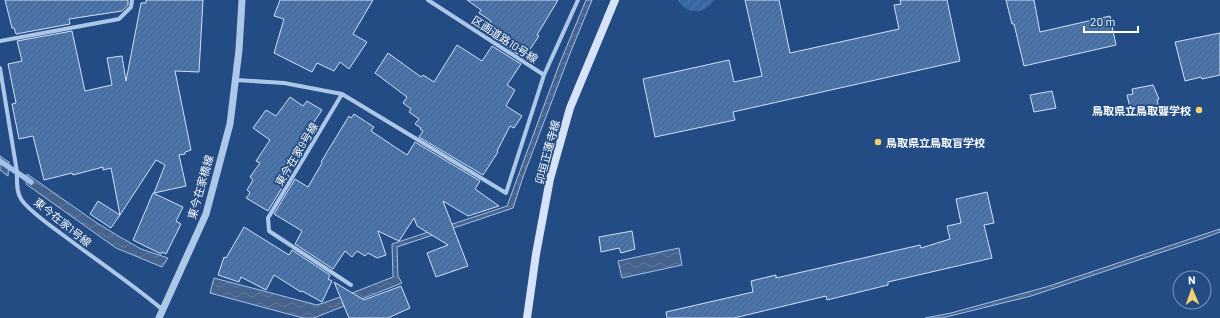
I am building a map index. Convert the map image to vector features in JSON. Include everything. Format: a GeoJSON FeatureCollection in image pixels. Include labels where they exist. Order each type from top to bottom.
{"type":"FeatureCollection","features":[{"type":"Feature","properties":{"kind":"main road","name":"卯垣正蓮寺線"},"geometry":{"type":"LineString","coordinates":[[527,318],[536,254],[550,179],[570,108],[615,0]]}},
{"type":"Feature","properties":{"kind":"street"},"geometry":{"type":"LineString","coordinates":[[0,41],[119,19],[131,7],[132,0]]}},
{"type":"Feature","properties":{"kind":"street","name":"東今在家橋線"},"geometry":{"type":"LineString","coordinates":[[159,318],[206,214],[230,124],[236,80],[242,0]]}},
{"type":"Feature","properties":{"kind":"street","name":"区画道路10号線"},"geometry":{"type":"LineString","coordinates":[[428,0],[544,75],[578,0]]}},
{"type":"Feature","properties":{"kind":"street","name":"東今在家1号線"},"geometry":{"type":"LineString","coordinates":[[0,68],[17,172],[17,189],[21,200],[41,219],[115,274],[134,286],[163,310]]}},
{"type":"Feature","properties":{"kind":"street"},"geometry":{"type":"LineString","coordinates":[[236,80],[284,83],[342,94],[506,193],[544,75]]}},
{"type":"Feature","properties":{"kind":"street","name":"東今在家9号線"},"geometry":{"type":"LineString","coordinates":[[342,94],[268,218],[269,231],[352,285]]}},
{"type":"Feature","properties":{"kind":"shaded area"},"geometry":{"type":"Polygon","coordinates":[[[678,0],[714,0],[710,5],[701,11],[691,11],[681,5],[678,0]]]}},
{"type":"Feature","properties":{"kind":"water"},"geometry":{"type":"Polygon","coordinates":[[[586,0],[592,0],[523,177],[513,208],[397,247],[398,276],[402,283],[314,318],[303,318],[210,293],[214,278],[317,305],[393,277],[392,244],[507,206],[559,65],[586,0]]]}},
{"type":"Feature","properties":{"kind":"water"},"geometry":{"type":"Polygon","coordinates":[[[0,156],[9,162],[8,176],[0,170],[0,156]]]}},
{"type":"Feature","properties":{"kind":"water"},"geometry":{"type":"Polygon","coordinates":[[[27,174],[97,223],[120,237],[141,249],[168,258],[162,267],[116,248],[26,184],[27,174]]]}},
{"type":"Feature","properties":{"kind":"water"},"geometry":{"type":"Polygon","coordinates":[[[1220,229],[1220,232],[1204,238],[1031,296],[942,318],[925,318],[951,313],[1046,287],[1220,229]]]}},
{"type":"Feature","properties":{"kind":"water"},"geometry":{"type":"Polygon","coordinates":[[[679,248],[682,265],[622,278],[618,261],[679,248]]]}},
{"type":"Feature","properties":{"kind":"building"},"geometry":{"type":"Polygon","coordinates":[[[5,0],[128,0],[128,5],[122,11],[69,19],[70,24],[16,34],[14,28],[12,28],[5,0]]]}},
{"type":"Feature","properties":{"kind":"building"},"geometry":{"type":"Polygon","coordinates":[[[146,0],[203,0],[199,72],[175,71],[191,150],[185,152],[185,154],[179,155],[186,186],[154,193],[165,165],[156,160],[120,215],[111,168],[103,170],[103,167],[73,175],[72,173],[44,180],[33,136],[19,139],[12,104],[16,103],[8,64],[22,61],[17,41],[72,31],[85,91],[112,85],[107,58],[122,56],[126,81],[141,3],[146,3],[146,0]]]}},
{"type":"Feature","properties":{"kind":"building"},"geometry":{"type":"Polygon","coordinates":[[[280,0],[373,0],[353,34],[367,42],[349,69],[340,62],[334,71],[317,63],[312,72],[274,53],[284,19],[274,16],[280,0]]]}},
{"type":"Feature","properties":{"kind":"building"},"geometry":{"type":"Polygon","coordinates":[[[467,0],[558,0],[537,35],[539,36],[524,58],[496,40],[498,36],[486,29],[491,21],[479,13],[481,10],[467,0]]]}},
{"type":"Feature","properties":{"kind":"building"},"geometry":{"type":"Polygon","coordinates":[[[745,0],[779,0],[790,53],[899,29],[894,5],[901,4],[900,0],[947,0],[960,61],[733,112],[735,120],[655,137],[643,79],[729,60],[734,82],[762,76],[745,0]]]}},
{"type":"Feature","properties":{"kind":"building"},"geometry":{"type":"Polygon","coordinates":[[[1006,0],[1034,0],[1040,32],[1110,16],[1116,45],[1024,66],[1014,24],[1012,24],[1006,0]]]}},
{"type":"Feature","properties":{"kind":"building"},"geometry":{"type":"Polygon","coordinates":[[[1220,33],[1220,75],[1202,79],[1201,77],[1185,81],[1175,42],[1220,33]]]}},
{"type":"Feature","properties":{"kind":"building"},"geometry":{"type":"Polygon","coordinates":[[[457,45],[482,61],[492,46],[521,64],[507,85],[515,90],[506,106],[522,116],[514,128],[510,126],[497,151],[498,152],[483,175],[419,137],[423,131],[415,124],[419,119],[409,112],[411,109],[403,103],[407,97],[375,73],[388,53],[421,77],[423,75],[434,82],[457,45]]]}},
{"type":"Feature","properties":{"kind":"building"},"geometry":{"type":"Polygon","coordinates":[[[1153,85],[1159,99],[1157,100],[1159,108],[1139,113],[1137,107],[1130,108],[1127,95],[1133,94],[1132,89],[1153,85]]]}},
{"type":"Feature","properties":{"kind":"building"},"geometry":{"type":"Polygon","coordinates":[[[1052,91],[1056,108],[1034,112],[1030,95],[1052,91]]]}},
{"type":"Feature","properties":{"kind":"building"},"geometry":{"type":"Polygon","coordinates":[[[290,97],[303,106],[307,101],[322,110],[299,144],[301,146],[283,172],[289,176],[268,211],[246,198],[250,193],[247,190],[253,180],[250,177],[260,163],[256,161],[270,140],[253,128],[266,110],[276,116],[290,97]]]}},
{"type":"Feature","properties":{"kind":"building"},"geometry":{"type":"Polygon","coordinates":[[[354,114],[374,127],[371,131],[407,155],[415,142],[480,181],[475,189],[499,206],[468,216],[443,201],[468,266],[436,277],[427,253],[448,245],[417,226],[414,218],[399,241],[378,231],[386,255],[377,258],[368,253],[365,256],[357,251],[352,257],[345,251],[333,269],[295,244],[302,231],[274,214],[295,179],[308,187],[322,163],[321,162],[349,116],[351,118],[354,114]]]}},
{"type":"Feature","properties":{"kind":"building"},"geometry":{"type":"Polygon","coordinates":[[[987,192],[994,223],[984,225],[992,258],[888,282],[888,285],[827,300],[826,296],[734,318],[667,318],[666,312],[753,292],[751,281],[776,275],[776,278],[920,245],[921,248],[950,239],[947,226],[961,223],[956,199],[987,192]]]}},
{"type":"Feature","properties":{"kind":"building"},"geometry":{"type":"Polygon","coordinates":[[[153,193],[183,207],[176,221],[181,224],[166,254],[162,252],[161,254],[133,240],[153,193]]]}},
{"type":"Feature","properties":{"kind":"building"},"geometry":{"type":"Polygon","coordinates":[[[98,201],[120,215],[111,228],[90,214],[98,201]]]}},
{"type":"Feature","properties":{"kind":"building"},"geometry":{"type":"Polygon","coordinates":[[[244,227],[289,255],[292,250],[330,275],[328,279],[332,281],[322,302],[302,291],[301,292],[274,275],[266,290],[241,277],[239,282],[218,275],[224,257],[226,258],[244,227]]]}},
{"type":"Feature","properties":{"kind":"building"},"geometry":{"type":"Polygon","coordinates":[[[632,231],[635,249],[621,253],[619,248],[601,252],[599,237],[632,231]]]}},
{"type":"Feature","properties":{"kind":"building"},"geometry":{"type":"Polygon","coordinates":[[[334,282],[364,300],[401,286],[410,308],[388,318],[349,318],[334,282]]]}},
{"type":"Feature","properties":{"kind":"waterway"},"geometry":{"type":"LineString","coordinates":[[0,161],[31,182]]}},
{"type":"Feature","properties":{"kind":"place","name":"鳥取県立鳥取聾学校"},"geometry":{"type":"Point","coordinates":[1199,110]}},
{"type":"Feature","properties":{"kind":"place","name":"鳥取県立鳥取盲学校"},"geometry":{"type":"Point","coordinates":[878,142]}}]}
